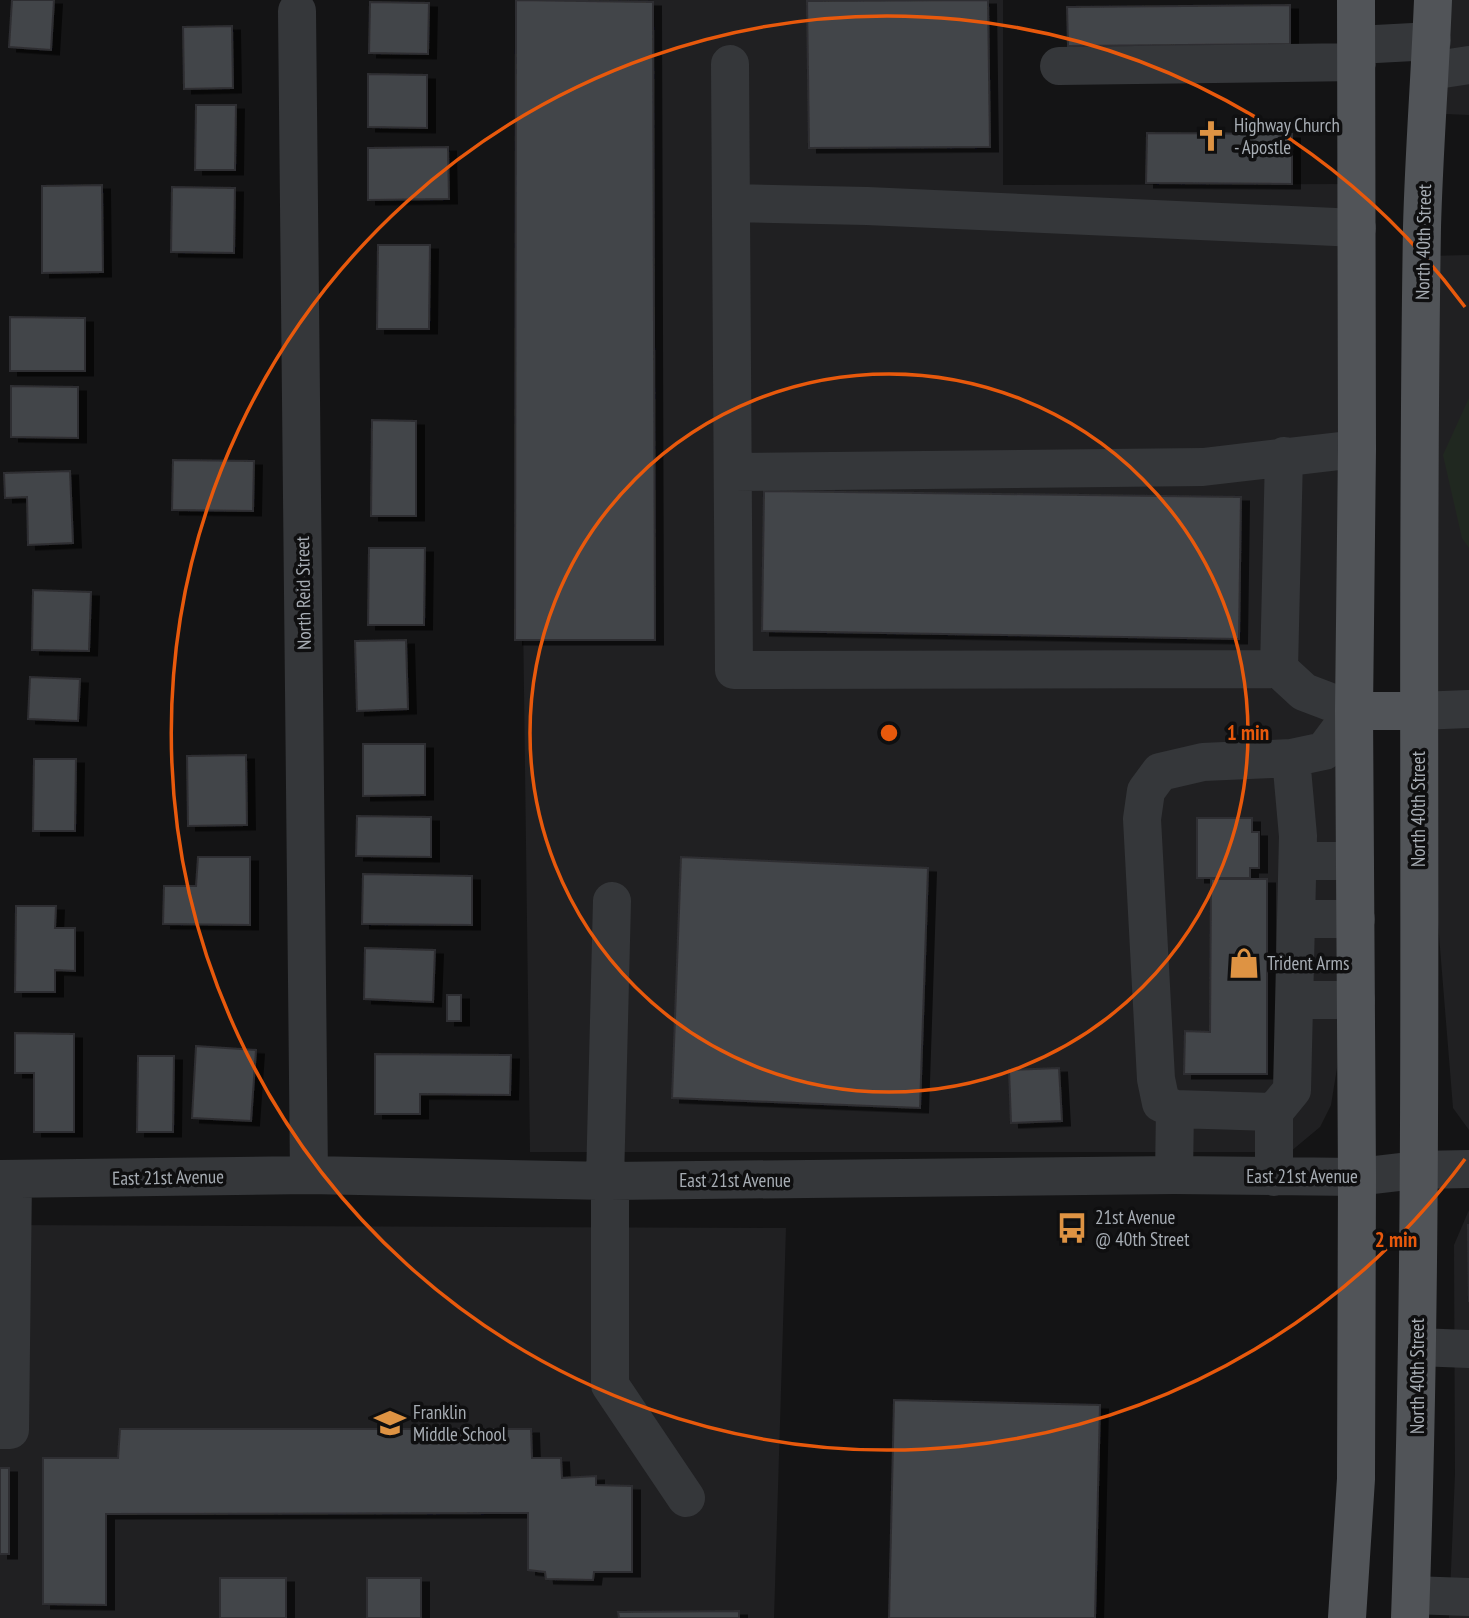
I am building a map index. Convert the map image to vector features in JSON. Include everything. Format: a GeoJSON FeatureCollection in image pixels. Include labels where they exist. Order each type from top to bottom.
{"type":"FeatureCollection","features":[{"type":"Feature","properties":{"kind":"main road"},"geometry":{"type":"LineString","coordinates":[[1347,1618],[1356,1479],[1356,0]]}},
{"type":"Feature","properties":{"kind":"main road","name":"North 40th Street"},"geometry":{"type":"LineString","coordinates":[[1410,1607],[1417,1447],[1422,222],[1433,0]]}},
{"type":"Feature","properties":{"kind":"main road"},"geometry":{"type":"LineString","coordinates":[[1354,711],[1418,711]]}},
{"type":"Feature","properties":{"kind":"street","name":"North Reid Street"},"geometry":{"type":"LineString","coordinates":[[297,11],[309,1175]]}},
{"type":"Feature","properties":{"kind":"street"},"geometry":{"type":"LineString","coordinates":[[1059,66],[1357,53],[1431,56],[1469,65]]}},
{"type":"Feature","properties":{"kind":"street"},"geometry":{"type":"LineString","coordinates":[[730,64],[734,670],[1279,668],[1304,692],[1354,711],[1324,751],[1291,758],[1203,762],[1160,772],[1146,791],[1142,819],[1156,1079],[1161,1103],[1175,1109],[1274,1112]]}},
{"type":"Feature","properties":{"kind":"street"},"geometry":{"type":"LineString","coordinates":[[731,203],[1357,228]]}},
{"type":"Feature","properties":{"kind":"street"},"geometry":{"type":"LineString","coordinates":[[734,472],[1203,467],[1357,449]]}},
{"type":"Feature","properties":{"kind":"street"},"geometry":{"type":"LineString","coordinates":[[1279,668],[1284,456]]}},
{"type":"Feature","properties":{"kind":"street"},"geometry":{"type":"LineString","coordinates":[[1418,711],[1469,709]]}},
{"type":"Feature","properties":{"kind":"street"},"geometry":{"type":"LineString","coordinates":[[1274,1177],[1274,1112],[1292,1090],[1298,861],[1291,758]]}},
{"type":"Feature","properties":{"kind":"street"},"geometry":{"type":"LineString","coordinates":[[1298,861],[1355,861]]}},
{"type":"Feature","properties":{"kind":"street"},"geometry":{"type":"LineString","coordinates":[[612,901],[608,1181],[611,1385],[686,1498]]}},
{"type":"Feature","properties":{"kind":"street"},"geometry":{"type":"LineString","coordinates":[[1298,919],[1356,919]]}},
{"type":"Feature","properties":{"kind":"street"},"geometry":{"type":"LineString","coordinates":[[1295,1000],[1356,1000]]}},
{"type":"Feature","properties":{"kind":"street"},"geometry":{"type":"LineString","coordinates":[[1174,1175],[1175,1109]]}},
{"type":"Feature","properties":{"kind":"street","name":"East 21st Avenue"},"geometry":{"type":"LineString","coordinates":[[6,1179],[309,1175],[608,1181],[1174,1175],[1357,1177],[1418,1170],[1469,1169]]}},
{"type":"Feature","properties":{"kind":"street"},"geometry":{"type":"LineString","coordinates":[[0,1430],[10,1430],[5,1361],[6,1179]]}},
{"type":"Feature","properties":{"kind":"street"},"geometry":{"type":"LineString","coordinates":[[1417,1348],[1469,1349]]}},
{"type":"Feature","properties":{"kind":"street"},"geometry":{"type":"LineString","coordinates":[[1410,1607],[1469,1597]]}},
{"type":"Feature","properties":{"kind":"shaded area"},"geometry":{"type":"Polygon","coordinates":[[[515,0],[1003,0],[1003,185],[1350,184],[1350,689],[1337,1068],[1331,1105],[1320,1127],[1290,1152],[530,1152],[515,0]]]}},
{"type":"Feature","properties":{"kind":"shaded area"},"geometry":{"type":"Polygon","coordinates":[[[1432,0],[1469,0],[1469,115],[1422,113],[1432,0]]]}},
{"type":"Feature","properties":{"kind":"shaded area"},"geometry":{"type":"Polygon","coordinates":[[[1469,255],[1469,1130],[1453,1108],[1422,726],[1426,256],[1469,255]]]}},
{"type":"Feature","properties":{"kind":"shaded area"},"geometry":{"type":"Polygon","coordinates":[[[1469,398],[1469,548],[1462,538],[1443,455],[1469,398]]]}},
{"type":"Feature","properties":{"kind":"shaded area"},"geometry":{"type":"Polygon","coordinates":[[[1469,1210],[1469,1618],[1449,1618],[1455,1474],[1454,1245],[1469,1210]]]}},
{"type":"Feature","properties":{"kind":"shaded area","name":"Franklin Middle School"},"geometry":{"type":"Polygon","coordinates":[[[0,1225],[786,1228],[774,1618],[0,1618],[0,1225]]]}},
{"type":"Feature","properties":{"kind":"building"},"geometry":{"type":"Polygon","coordinates":[[[12,0],[54,0],[51,50],[9,47],[12,0]]]}},
{"type":"Feature","properties":{"kind":"building"},"geometry":{"type":"Polygon","coordinates":[[[516,0],[653,2],[655,640],[515,640],[516,0]]]}},
{"type":"Feature","properties":{"kind":"building"},"geometry":{"type":"Polygon","coordinates":[[[988,0],[990,147],[809,148],[807,1],[988,0]]]}},
{"type":"Feature","properties":{"kind":"building"},"geometry":{"type":"Polygon","coordinates":[[[370,2],[429,3],[428,54],[369,53],[370,2]]]}},
{"type":"Feature","properties":{"kind":"building"},"geometry":{"type":"Polygon","coordinates":[[[1290,5],[1290,44],[1068,46],[1067,7],[1290,5]]]}},
{"type":"Feature","properties":{"kind":"building"},"geometry":{"type":"Polygon","coordinates":[[[232,26],[233,88],[184,89],[183,27],[232,26]]]}},
{"type":"Feature","properties":{"kind":"building"},"geometry":{"type":"Polygon","coordinates":[[[368,74],[427,75],[427,128],[368,127],[368,74]]]}},
{"type":"Feature","properties":{"kind":"building"},"geometry":{"type":"Polygon","coordinates":[[[196,105],[236,105],[235,170],[195,170],[196,105]]]}},
{"type":"Feature","properties":{"kind":"building"},"geometry":{"type":"Polygon","coordinates":[[[1147,133],[1292,134],[1292,184],[1146,183],[1147,133]]]}},
{"type":"Feature","properties":{"kind":"building"},"geometry":{"type":"Polygon","coordinates":[[[448,147],[449,199],[368,200],[368,148],[448,147]]]}},
{"type":"Feature","properties":{"kind":"building"},"geometry":{"type":"Polygon","coordinates":[[[102,185],[103,272],[42,273],[42,186],[102,185]]]}},
{"type":"Feature","properties":{"kind":"building"},"geometry":{"type":"Polygon","coordinates":[[[172,187],[235,188],[234,253],[171,252],[172,187]]]}},
{"type":"Feature","properties":{"kind":"building"},"geometry":{"type":"Polygon","coordinates":[[[378,245],[430,245],[429,329],[377,329],[378,245]]]}},
{"type":"Feature","properties":{"kind":"building"},"geometry":{"type":"Polygon","coordinates":[[[10,317],[85,318],[85,371],[10,371],[10,317]]]}},
{"type":"Feature","properties":{"kind":"building"},"geometry":{"type":"Polygon","coordinates":[[[11,386],[78,387],[78,438],[11,437],[11,386]]]}},
{"type":"Feature","properties":{"kind":"building"},"geometry":{"type":"Polygon","coordinates":[[[372,420],[416,421],[416,516],[371,516],[372,420]]]}},
{"type":"Feature","properties":{"kind":"building"},"geometry":{"type":"Polygon","coordinates":[[[173,460],[254,461],[253,511],[172,510],[173,460]]]}},
{"type":"Feature","properties":{"kind":"building"},"geometry":{"type":"Polygon","coordinates":[[[70,471],[73,543],[28,545],[27,497],[5,498],[4,473],[70,471]]]}},
{"type":"Feature","properties":{"kind":"building"},"geometry":{"type":"Polygon","coordinates":[[[764,491],[1241,497],[1239,639],[762,631],[764,491]]]}},
{"type":"Feature","properties":{"kind":"building"},"geometry":{"type":"Polygon","coordinates":[[[369,548],[425,548],[424,625],[368,625],[369,548]]]}},
{"type":"Feature","properties":{"kind":"building"},"geometry":{"type":"Polygon","coordinates":[[[33,590],[91,592],[89,651],[32,650],[33,590]]]}},
{"type":"Feature","properties":{"kind":"building"},"geometry":{"type":"Polygon","coordinates":[[[406,640],[408,709],[357,711],[355,641],[406,640]]]}},
{"type":"Feature","properties":{"kind":"building"},"geometry":{"type":"Polygon","coordinates":[[[30,677],[80,679],[78,721],[28,719],[30,677]]]}},
{"type":"Feature","properties":{"kind":"building"},"geometry":{"type":"Polygon","coordinates":[[[363,744],[425,744],[425,795],[363,796],[363,744]]]}},
{"type":"Feature","properties":{"kind":"building"},"geometry":{"type":"Polygon","coordinates":[[[246,755],[247,825],[188,826],[187,756],[246,755]]]}},
{"type":"Feature","properties":{"kind":"building"},"geometry":{"type":"Polygon","coordinates":[[[34,759],[76,759],[75,831],[33,831],[34,759]]]}},
{"type":"Feature","properties":{"kind":"building"},"geometry":{"type":"Polygon","coordinates":[[[357,816],[431,817],[431,857],[356,856],[357,816]]]}},
{"type":"Feature","properties":{"kind":"building"},"geometry":{"type":"Polygon","coordinates":[[[1197,818],[1252,818],[1252,832],[1259,832],[1259,868],[1250,868],[1250,878],[1197,878],[1197,818]]]}},
{"type":"Feature","properties":{"kind":"building"},"geometry":{"type":"Polygon","coordinates":[[[198,857],[250,857],[250,925],[163,924],[164,886],[196,886],[198,857]]]}},
{"type":"Feature","properties":{"kind":"building"},"geometry":{"type":"Polygon","coordinates":[[[681,857],[928,868],[920,1108],[672,1098],[681,857]]]}},
{"type":"Feature","properties":{"kind":"building"},"geometry":{"type":"Polygon","coordinates":[[[363,874],[472,876],[472,925],[362,924],[363,874]]]}},
{"type":"Feature","properties":{"kind":"building"},"geometry":{"type":"Polygon","coordinates":[[[1211,879],[1267,879],[1267,1074],[1184,1074],[1185,1031],[1210,1032],[1211,879]]]}},
{"type":"Feature","properties":{"kind":"building"},"geometry":{"type":"Polygon","coordinates":[[[16,906],[56,906],[55,928],[75,928],[75,971],[55,970],[55,992],[15,992],[16,906]]]}},
{"type":"Feature","properties":{"kind":"building"},"geometry":{"type":"Polygon","coordinates":[[[365,948],[435,950],[433,1002],[364,999],[365,948]]]}},
{"type":"Feature","properties":{"kind":"building"},"geometry":{"type":"Polygon","coordinates":[[[447,995],[461,995],[461,1021],[447,1021],[447,995]]]}},
{"type":"Feature","properties":{"kind":"building"},"geometry":{"type":"Polygon","coordinates":[[[15,1033],[74,1034],[74,1132],[34,1132],[34,1073],[15,1073],[15,1033]]]}},
{"type":"Feature","properties":{"kind":"building"},"geometry":{"type":"Polygon","coordinates":[[[196,1046],[256,1050],[251,1121],[192,1118],[196,1046]]]}},
{"type":"Feature","properties":{"kind":"building"},"geometry":{"type":"Polygon","coordinates":[[[375,1054],[511,1055],[510,1095],[420,1094],[420,1114],[375,1114],[375,1054]]]}},
{"type":"Feature","properties":{"kind":"building"},"geometry":{"type":"Polygon","coordinates":[[[138,1056],[174,1056],[173,1132],[137,1132],[138,1056]]]}},
{"type":"Feature","properties":{"kind":"building"},"geometry":{"type":"Polygon","coordinates":[[[1059,1068],[1062,1121],[1011,1123],[1009,1070],[1059,1068]]]}},
{"type":"Feature","properties":{"kind":"building"},"geometry":{"type":"Polygon","coordinates":[[[1468,1225],[1469,1225],[1469,1302],[1468,1225]]]}},
{"type":"Feature","properties":{"kind":"building"},"geometry":{"type":"Polygon","coordinates":[[[894,1400],[1100,1405],[1095,1618],[889,1618],[894,1400]]]}},
{"type":"Feature","properties":{"kind":"building"},"geometry":{"type":"Polygon","coordinates":[[[120,1429],[531,1429],[532,1458],[561,1458],[562,1478],[596,1476],[596,1485],[632,1486],[632,1572],[594,1572],[593,1580],[546,1579],[545,1572],[528,1570],[528,1513],[106,1514],[106,1605],[43,1604],[43,1458],[118,1458],[120,1429]]]}},
{"type":"Feature","properties":{"kind":"building"},"geometry":{"type":"Polygon","coordinates":[[[0,1468],[9,1468],[9,1554],[0,1554],[0,1468]]]}},
{"type":"Feature","properties":{"kind":"building"},"geometry":{"type":"Polygon","coordinates":[[[220,1578],[286,1578],[286,1618],[220,1618],[220,1578]]]}},
{"type":"Feature","properties":{"kind":"building"},"geometry":{"type":"Polygon","coordinates":[[[367,1578],[421,1578],[421,1618],[367,1618],[367,1578]]]}},
{"type":"Feature","properties":{"kind":"building"},"geometry":{"type":"Polygon","coordinates":[[[739,1611],[739,1618],[619,1618],[618,1612],[739,1611]]]}},
{"type":"Feature","properties":{"kind":"place","name":"Highway Church - Apostle"},"geometry":{"type":"Point","coordinates":[1211,136]}},
{"type":"Feature","properties":{"kind":"place","name":"Trident Arms"},"geometry":{"type":"Point","coordinates":[1244,963]}},
{"type":"Feature","properties":{"kind":"place","name":"21st Avenue @ 40th Street"},"geometry":{"type":"Point","coordinates":[1072,1228]}},
{"type":"Feature","properties":{"kind":"place","name":"Franklin Middle School"},"geometry":{"type":"Point","coordinates":[390,1423]}}]}
